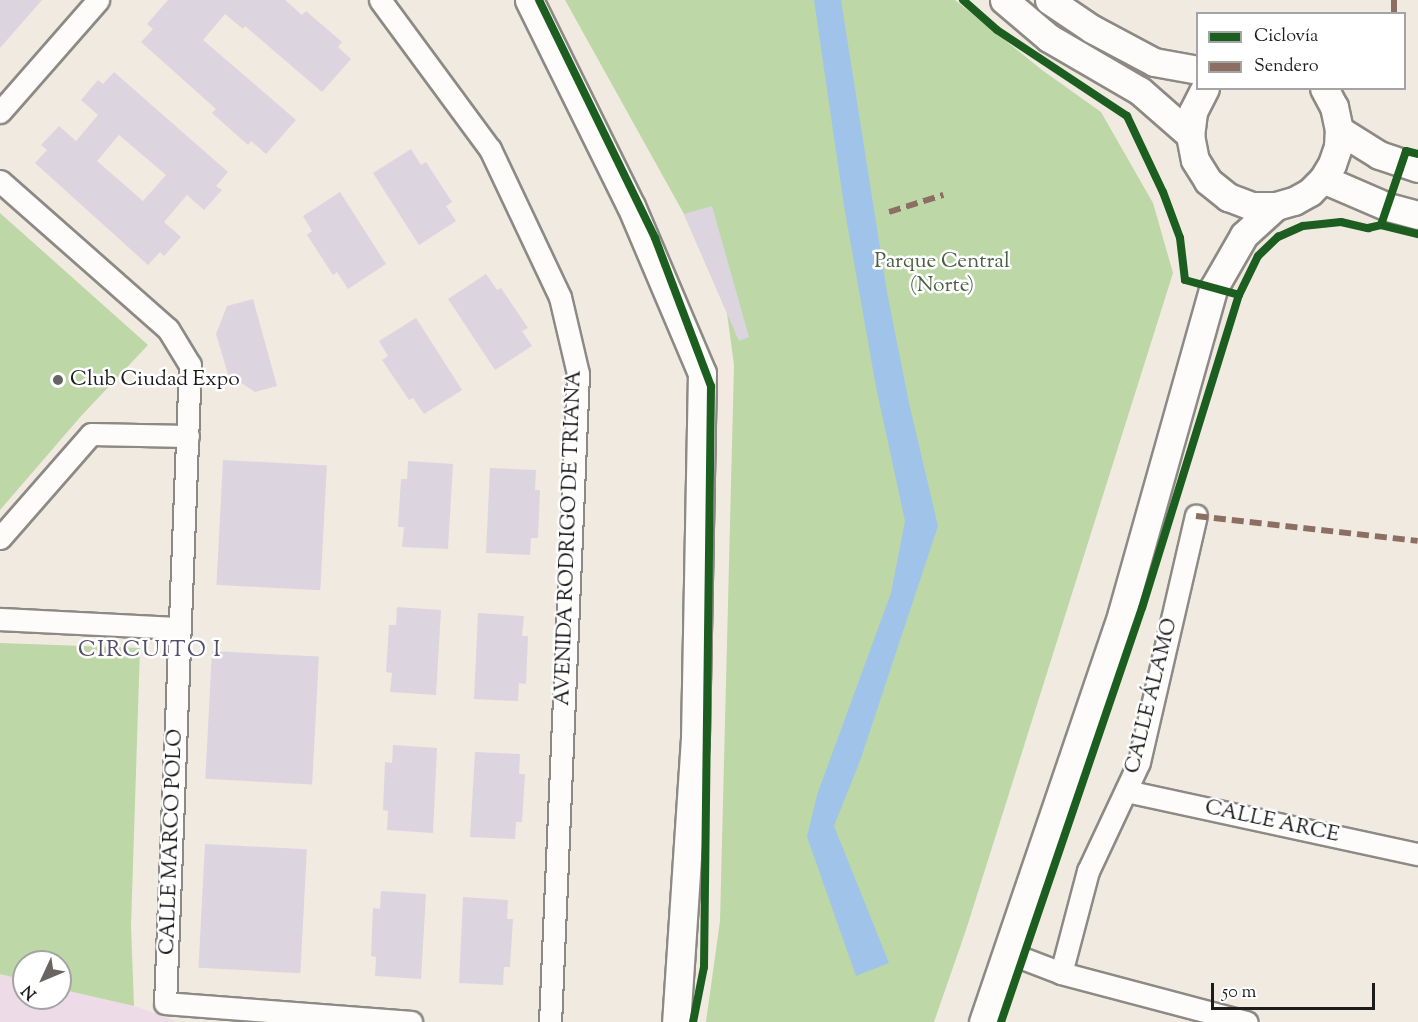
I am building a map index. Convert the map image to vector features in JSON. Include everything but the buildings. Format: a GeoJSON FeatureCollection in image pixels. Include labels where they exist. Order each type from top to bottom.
{"type":"FeatureCollection","features":[{"type":"Feature","properties":{"kind":"street"},"geometry":{"type":"LineString","coordinates":[[0,112],[98,0]]}},
{"type":"Feature","properties":{"kind":"street","name":"AVENIDA RODRIGO DE TRIANA"},"geometry":{"type":"LineString","coordinates":[[380,0],[490,149],[560,297],[578,374],[550,1022]]}},
{"type":"Feature","properties":{"kind":"street"},"geometry":{"type":"LineString","coordinates":[[529,0],[631,206],[702,373],[696,738],[676,1022]]}},
{"type":"Feature","properties":{"kind":"street"},"geometry":{"type":"LineString","coordinates":[[1004,0],[1049,38],[1140,91],[1190,135]]}},
{"type":"Feature","properties":{"kind":"street"},"geometry":{"type":"LineString","coordinates":[[1049,0],[1092,29],[1154,62],[1196,70]]}},
{"type":"Feature","properties":{"kind":"street"},"geometry":{"type":"LineString","coordinates":[[1203,90],[1193,112],[1190,135],[1195,160],[1215,187],[1228,197],[1251,206],[1276,206],[1294,201],[1323,179],[1338,147],[1339,130],[1334,107],[1325,90]]}},
{"type":"Feature","properties":{"kind":"street"},"geometry":{"type":"LineString","coordinates":[[1339,130],[1379,155],[1418,168]]}},
{"type":"Feature","properties":{"kind":"street"},"geometry":{"type":"LineString","coordinates":[[1323,179],[1388,207],[1418,215]]}},
{"type":"Feature","properties":{"kind":"street","name":"CALLE MARCO POLO"},"geometry":{"type":"LineString","coordinates":[[0,181],[168,329],[190,365],[165,1003],[411,1022]]}},
{"type":"Feature","properties":{"kind":"street"},"geometry":{"type":"LineString","coordinates":[[983,1022],[1009,952],[1122,613],[1213,288],[1244,235],[1276,206]]}},
{"type":"Feature","properties":{"kind":"street"},"geometry":{"type":"LineString","coordinates":[[0,538],[91,434],[188,436]]}},
{"type":"Feature","properties":{"kind":"street","name":"CALLE ÁLAMO"},"geometry":{"type":"LineString","coordinates":[[1061,973],[1088,870],[1139,762],[1196,516]]}},
{"type":"Feature","properties":{"kind":"street"},"geometry":{"type":"LineString","coordinates":[[0,619],[180,628]]}},
{"type":"Feature","properties":{"kind":"street","name":"CALLE ARCE"},"geometry":{"type":"LineString","coordinates":[[1126,791],[1418,854]]}},
{"type":"Feature","properties":{"kind":"street"},"geometry":{"type":"LineString","coordinates":[[1009,952],[1061,973],[1187,1015],[1246,1022]]}},
{"type":"Feature","properties":{"kind":"shaded area"},"geometry":{"type":"Polygon","coordinates":[[[0,974],[12,977],[12,1010],[72,1010],[72,992],[134,1006],[179,1022],[0,1022],[0,974]]]}},
{"type":"Feature","properties":{"kind":"green space","name":"Parque Central (Norte)"},"geometry":{"type":"Polygon","coordinates":[[[565,0],[955,0],[1042,70],[1101,112],[1153,203],[1173,273],[966,930],[934,1022],[706,1022],[720,921],[734,365],[727,313],[684,214],[565,0]]]}},
{"type":"Feature","properties":{"kind":"green space","name":"Club Ciudad Expo"},"geometry":{"type":"Polygon","coordinates":[[[0,213],[148,345],[82,415],[0,510],[0,213]]]}},
{"type":"Feature","properties":{"kind":"green space"},"geometry":{"type":"Polygon","coordinates":[[[0,643],[140,648],[131,926],[134,1006],[72,992],[72,950],[12,950],[12,977],[0,974],[0,643]]]}},
{"type":"Feature","properties":{"kind":"water"},"geometry":{"type":"Polygon","coordinates":[[[814,0],[841,0],[887,292],[909,403],[938,526],[860,761],[834,826],[889,963],[856,976],[807,837],[817,795],[891,593],[905,521],[876,387],[844,206],[814,0]]]}},
{"type":"Feature","properties":{"kind":"marked path"},"geometry":{"type":"LineString","coordinates":[[1394,0],[1394,12]]}},
{"type":"Feature","properties":{"kind":"marked path"},"geometry":{"type":"LineString","coordinates":[[889,212],[943,195]]}},
{"type":"Feature","properties":{"kind":"marked path"},"geometry":{"type":"LineString","coordinates":[[1196,516],[1418,541]]}},
{"type":"Feature","properties":{"kind":"cycle path"},"geometry":{"type":"LineString","coordinates":[[539,0],[655,238],[711,386],[704,967],[693,1022]]}},
{"type":"Feature","properties":{"kind":"cycle path"},"geometry":{"type":"LineString","coordinates":[[963,0],[997,30],[1127,116],[1163,192],[1180,238],[1185,280],[1239,295]]}},
{"type":"Feature","properties":{"kind":"cycle path"},"geometry":{"type":"LineString","coordinates":[[1381,225],[1406,151],[1418,154]]}},
{"type":"Feature","properties":{"kind":"cycle path"},"geometry":{"type":"LineString","coordinates":[[1001,1022],[1142,608],[1239,295],[1258,256],[1278,237],[1303,226],[1341,222],[1368,228],[1381,225],[1418,234]]}},
{"type":"Feature","properties":{"kind":"place","name":"Club Ciudad Expo"},"geometry":{"type":"Point","coordinates":[58,380]}},
{"type":"Feature","properties":{"kind":"district","name":"CIRCUITO I"},"geometry":{"type":"Point","coordinates":[150,652]}}]}
